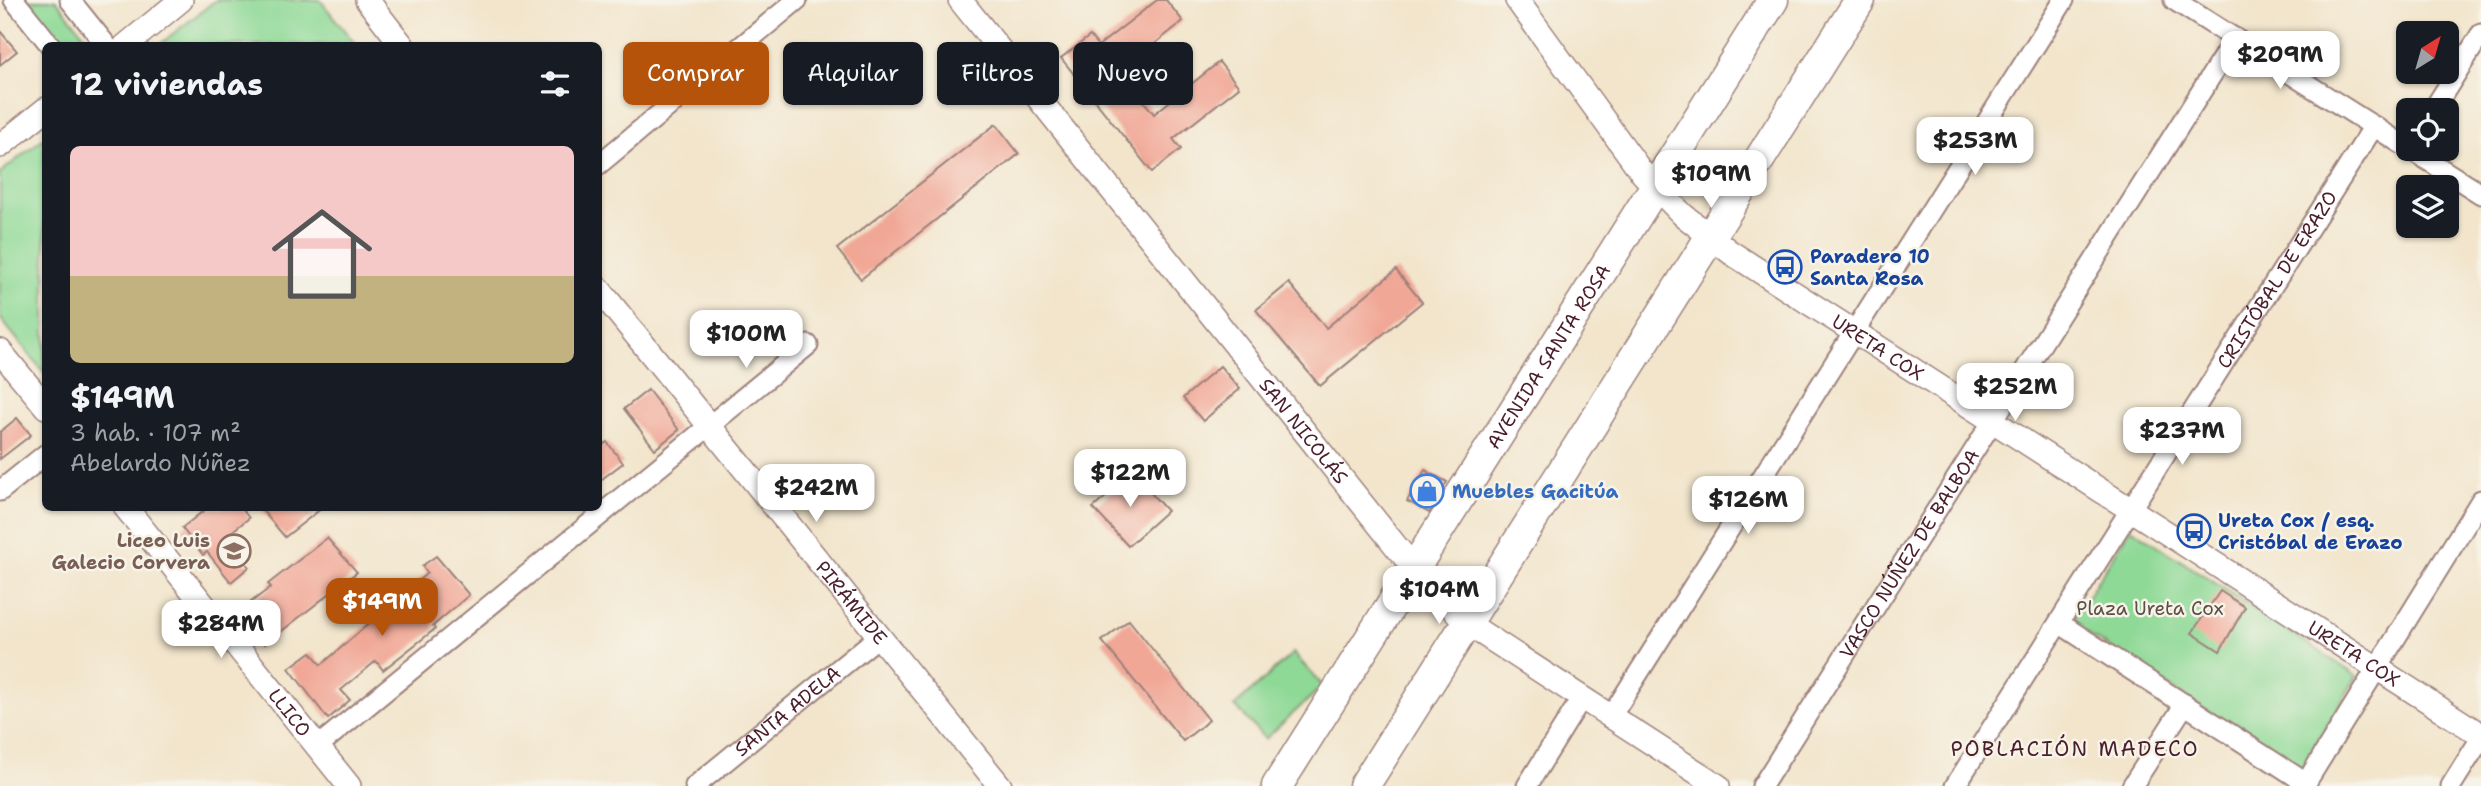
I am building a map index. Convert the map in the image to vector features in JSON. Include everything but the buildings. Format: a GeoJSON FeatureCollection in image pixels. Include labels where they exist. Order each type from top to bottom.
{"type":"FeatureCollection","features":[{"type":"Feature","properties":{"kind":"main road","name":"AVENIDA SANTA ROSA"},"geometry":{"type":"LineString","coordinates":[[1277,786],[1773,0]]}},
{"type":"Feature","properties":{"kind":"main road"},"geometry":{"type":"LineString","coordinates":[[1364,786],[1860,0]]}},
{"type":"Feature","properties":{"kind":"street"},"geometry":{"type":"LineString","coordinates":[[14,0],[48,42]]}},
{"type":"Feature","properties":{"kind":"street"},"geometry":{"type":"LineString","coordinates":[[70,0],[104,42]]}},
{"type":"Feature","properties":{"kind":"street"},"geometry":{"type":"LineString","coordinates":[[130,42],[181,0]]}},
{"type":"Feature","properties":{"kind":"street"},"geometry":{"type":"LineString","coordinates":[[367,0],[400,42]]}},
{"type":"Feature","properties":{"kind":"street"},"geometry":{"type":"LineString","coordinates":[[602,162],[797,0]]}},
{"type":"Feature","properties":{"kind":"street","name":"SAN NICOLÁS"},"geometry":{"type":"LineString","coordinates":[[960,0],[1415,569],[1468,624],[1718,786]]}},
{"type":"Feature","properties":{"kind":"street","name":"URETA COX"},"geometry":{"type":"LineString","coordinates":[[1517,0],[1655,189],[1711,238],[1853,333],[2481,736]]}},
{"type":"Feature","properties":{"kind":"street"},"geometry":{"type":"LineString","coordinates":[[1610,718],[2064,0]]}},
{"type":"Feature","properties":{"kind":"street"},"geometry":{"type":"LineString","coordinates":[[2174,0],[2396,140]]}},
{"type":"Feature","properties":{"kind":"street"},"geometry":{"type":"LineString","coordinates":[[2441,98],[2481,34]]}},
{"type":"Feature","properties":{"kind":"street","name":"VASCO NÚÑEZ DE BALBOA"},"geometry":{"type":"LineString","coordinates":[[1762,786],[2235,38]]}},
{"type":"Feature","properties":{"kind":"street"},"geometry":{"type":"LineString","coordinates":[[0,146],[42,112]]}},
{"type":"Feature","properties":{"kind":"street","name":"CRISTÓBAL DE ERAZO"},"geometry":{"type":"LineString","coordinates":[[1955,786],[2374,126]]}},
{"type":"Feature","properties":{"kind":"street"},"geometry":{"type":"LineString","coordinates":[[2429,161],[2481,194]]}},
{"type":"Feature","properties":{"kind":"street","name":"PIRÁMIDE"},"geometry":{"type":"LineString","coordinates":[[602,293],[1000,786]]}},
{"type":"Feature","properties":{"kind":"street"},"geometry":{"type":"LineString","coordinates":[[318,746],[808,345]]}},
{"type":"Feature","properties":{"kind":"street"},"geometry":{"type":"LineString","coordinates":[[0,351],[42,402]]}},
{"type":"Feature","properties":{"kind":"street"},"geometry":{"type":"LineString","coordinates":[[0,491],[42,457]]}},
{"type":"Feature","properties":{"kind":"street"},"geometry":{"type":"LineString","coordinates":[[2059,623],[2305,784],[2481,500]]}},
{"type":"Feature","properties":{"kind":"street","name":"LLICO"},"geometry":{"type":"LineString","coordinates":[[128,511],[349,786]]}},
{"type":"Feature","properties":{"kind":"street","name":"SANTA ADELA"},"geometry":{"type":"LineString","coordinates":[[695,786],[878,637]]}},
{"type":"Feature","properties":{"kind":"street"},"geometry":{"type":"LineString","coordinates":[[1527,786],[1581,699]]}},
{"type":"Feature","properties":{"kind":"street"},"geometry":{"type":"LineString","coordinates":[[2132,786],[2185,704]]}},
{"type":"Feature","properties":{"kind":"street"},"geometry":{"type":"LineString","coordinates":[[2451,786],[2481,736]]}},
{"type":"Feature","properties":{"kind":"green space"},"geometry":{"type":"Polygon","coordinates":[[[21,0],[56,0],[90,42],[55,42],[21,0]]]}},
{"type":"Feature","properties":{"kind":"green space"},"geometry":{"type":"Polygon","coordinates":[[[216,0],[320,0],[354,42],[163,42],[216,0]]]}},
{"type":"Feature","properties":{"kind":"green space"},"geometry":{"type":"Polygon","coordinates":[[[42,139],[42,370],[0,318],[0,173],[42,139]]]}},
{"type":"Feature","properties":{"kind":"green space","name":"Plaza Ureta Cox"},"geometry":{"type":"Polygon","coordinates":[[[2131,528],[2357,676],[2300,771],[2071,623],[2131,528]]]}},
{"type":"Feature","properties":{"kind":"green space"},"geometry":{"type":"Polygon","coordinates":[[[1293,653],[1323,686],[1265,739],[1235,706],[1293,653]]]}},
{"type":"Feature","properties":{"kind":"place","name":"Paradero 10 Santa Rosa"},"geometry":{"type":"Point","coordinates":[1785,267]}},
{"type":"Feature","properties":{"kind":"place","name":"Muebles Gacitúa"},"geometry":{"type":"Point","coordinates":[1427,491]}},
{"type":"Feature","properties":{"kind":"place","name":"Ureta Cox / esq. Cristóbal de Erazo"},"geometry":{"type":"Point","coordinates":[2194,531]}},
{"type":"Feature","properties":{"kind":"place","name":"Liceo Luis Galecio Corvera"},"geometry":{"type":"Point","coordinates":[234,551]}},
{"type":"Feature","properties":{"kind":"district","name":"POBLACIÓN MADECO"},"geometry":{"type":"Point","coordinates":[2075,749]}}]}
